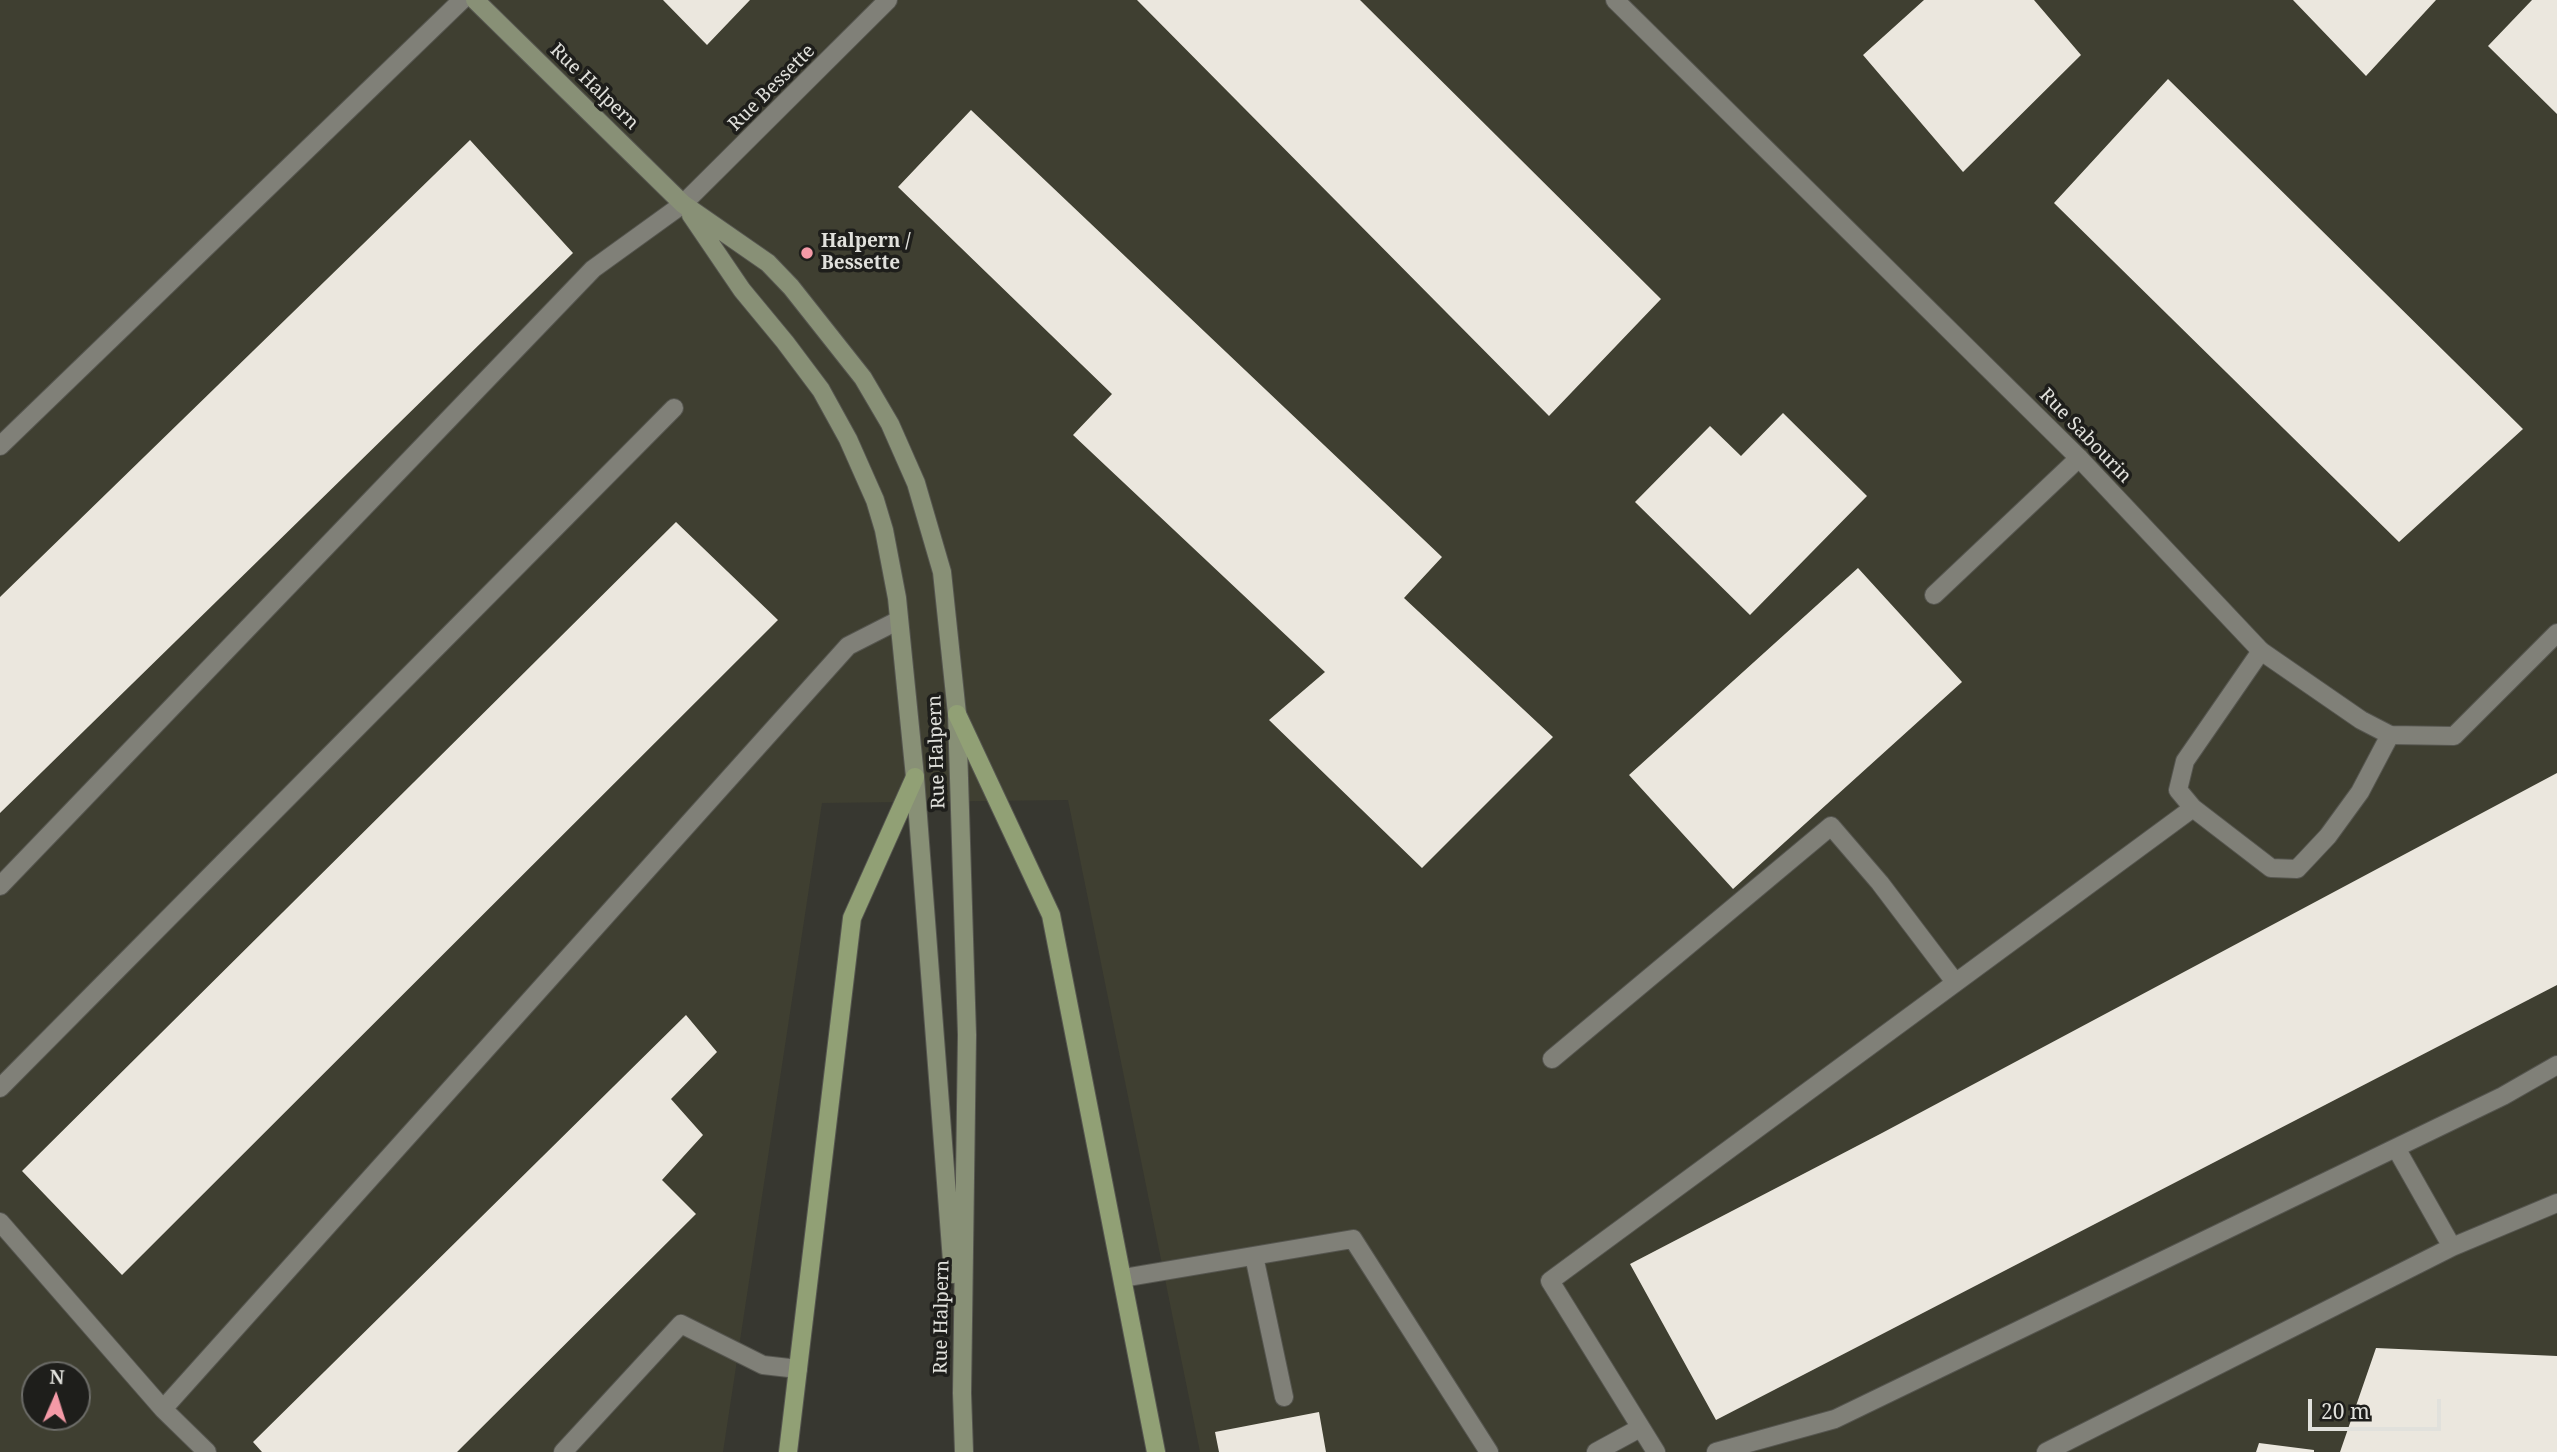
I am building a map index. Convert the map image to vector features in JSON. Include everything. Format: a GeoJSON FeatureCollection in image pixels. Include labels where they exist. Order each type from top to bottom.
{"type":"FeatureCollection","features":[{"type":"Feature","properties":{"kind":"main road"},"geometry":{"type":"LineString","coordinates":[[957,714],[1051,915],[1156,1452]]}},
{"type":"Feature","properties":{"kind":"main road"},"geometry":{"type":"LineString","coordinates":[[788,1452],[852,918],[915,777]]}},
{"type":"Feature","properties":{"kind":"street"},"geometry":{"type":"LineString","coordinates":[[0,446],[462,0]]}},
{"type":"Feature","properties":{"kind":"street","name":"Rue Halpern"},"geometry":{"type":"LineString","coordinates":[[475,0],[684,204],[768,263],[791,287],[851,362],[890,424],[916,483],[942,572],[957,714],[967,1035],[962,1393]]}},
{"type":"Feature","properties":{"kind":"street","name":"Rue Bessette"},"geometry":{"type":"LineString","coordinates":[[0,886],[593,269],[684,204],[888,0]]}},
{"type":"Feature","properties":{"kind":"street","name":"Rue Sabourin"},"geometry":{"type":"LineString","coordinates":[[1615,0],[2079,458],[2261,651],[2361,720],[2390,735],[2454,736],[2557,633]]}},
{"type":"Feature","properties":{"kind":"street","name":"Rue Halpern"},"geometry":{"type":"LineString","coordinates":[[684,204],[742,290],[804,366],[848,439],[875,500],[884,530],[899,620],[915,777],[962,1393],[964,1452]]}},
{"type":"Feature","properties":{"kind":"street"},"geometry":{"type":"LineString","coordinates":[[0,1088],[674,408]]}},
{"type":"Feature","properties":{"kind":"street"},"geometry":{"type":"LineString","coordinates":[[1934,595],[2079,458]]}},
{"type":"Feature","properties":{"kind":"street"},"geometry":{"type":"LineString","coordinates":[[163,1409],[848,646],[899,620]]}},
{"type":"Feature","properties":{"kind":"street"},"geometry":{"type":"LineString","coordinates":[[2261,651],[2185,761],[2178,790],[2193,808],[2271,868],[2297,869],[2328,836],[2360,792],[2390,735]]}},
{"type":"Feature","properties":{"kind":"street"},"geometry":{"type":"LineString","coordinates":[[1656,1452],[1549,1281],[2193,808]]}},
{"type":"Feature","properties":{"kind":"street"},"geometry":{"type":"LineString","coordinates":[[1552,1059],[1831,826],[1880,883],[1955,982]]}},
{"type":"Feature","properties":{"kind":"street"},"geometry":{"type":"LineString","coordinates":[[1716,1452],[1835,1419],[2503,1096],[2557,1065]]}},
{"type":"Feature","properties":{"kind":"street"},"geometry":{"type":"LineString","coordinates":[[2396,1148],[2452,1247]]}},
{"type":"Feature","properties":{"kind":"street"},"geometry":{"type":"LineString","coordinates":[[2046,1452],[2452,1247],[2557,1203]]}},
{"type":"Feature","properties":{"kind":"street"},"geometry":{"type":"LineString","coordinates":[[0,1222],[163,1409],[207,1452]]}},
{"type":"Feature","properties":{"kind":"street"},"geometry":{"type":"LineString","coordinates":[[1123,1278],[1353,1239],[1489,1452]]}},
{"type":"Feature","properties":{"kind":"street"},"geometry":{"type":"LineString","coordinates":[[1254,1256],[1284,1397]]}},
{"type":"Feature","properties":{"kind":"street"},"geometry":{"type":"LineString","coordinates":[[562,1452],[681,1324],[763,1365],[798,1369]]}},
{"type":"Feature","properties":{"kind":"street"},"geometry":{"type":"LineString","coordinates":[[1596,1452],[1640,1428]]}},
{"type":"Feature","properties":{"kind":"shaded area"},"geometry":{"type":"Polygon","coordinates":[[[0,0],[2557,0],[2557,1452],[1200,1452],[1068,800],[822,803],[723,1452],[0,1452],[0,0]]]}},
{"type":"Feature","properties":{"kind":"building"},"geometry":{"type":"Polygon","coordinates":[[[663,0],[750,0],[707,45],[663,0]]]}},
{"type":"Feature","properties":{"kind":"building"},"geometry":{"type":"Polygon","coordinates":[[[1137,0],[1360,0],[1661,299],[1549,416],[1137,0]]]}},
{"type":"Feature","properties":{"kind":"building"},"geometry":{"type":"Polygon","coordinates":[[[1924,0],[2034,0],[2081,55],[1963,172],[1863,55],[1924,0]]]}},
{"type":"Feature","properties":{"kind":"building"},"geometry":{"type":"Polygon","coordinates":[[[2293,0],[2436,0],[2366,76],[2293,0]]]}},
{"type":"Feature","properties":{"kind":"building"},"geometry":{"type":"Polygon","coordinates":[[[2532,0],[2557,0],[2557,114],[2488,46],[2532,0]]]}},
{"type":"Feature","properties":{"kind":"building"},"geometry":{"type":"Polygon","coordinates":[[[2168,79],[2523,429],[2399,542],[2054,203],[2168,79]]]}},
{"type":"Feature","properties":{"kind":"building"},"geometry":{"type":"Polygon","coordinates":[[[971,110],[1442,557],[1404,598],[1553,737],[1422,868],[1269,720],[1325,672],[1073,435],[1112,394],[898,187],[971,110]]]}},
{"type":"Feature","properties":{"kind":"building"},"geometry":{"type":"Polygon","coordinates":[[[470,140],[573,253],[0,813],[0,597],[470,140]]]}},
{"type":"Feature","properties":{"kind":"building"},"geometry":{"type":"Polygon","coordinates":[[[1783,413],[1867,496],[1750,615],[1635,502],[1710,426],[1741,456],[1783,413]]]}},
{"type":"Feature","properties":{"kind":"building"},"geometry":{"type":"Polygon","coordinates":[[[676,522],[778,620],[122,1275],[22,1171],[676,522]]]}},
{"type":"Feature","properties":{"kind":"building"},"geometry":{"type":"Polygon","coordinates":[[[1858,568],[1962,682],[1733,889],[1629,775],[1858,568]]]}},
{"type":"Feature","properties":{"kind":"building"},"geometry":{"type":"Polygon","coordinates":[[[2557,773],[2557,985],[1716,1420],[1630,1264],[1882,1133],[2557,773]]]}},
{"type":"Feature","properties":{"kind":"building"},"geometry":{"type":"Polygon","coordinates":[[[686,1015],[717,1052],[671,1099],[703,1135],[662,1180],[696,1214],[457,1452],[262,1452],[253,1442],[686,1015]]]}},
{"type":"Feature","properties":{"kind":"building"},"geometry":{"type":"Polygon","coordinates":[[[2376,1348],[2557,1356],[2557,1452],[2340,1452],[2376,1348]]]}},
{"type":"Feature","properties":{"kind":"building"},"geometry":{"type":"Polygon","coordinates":[[[1319,1412],[1326,1452],[1219,1452],[1215,1432],[1319,1412]]]}},
{"type":"Feature","properties":{"kind":"building"},"geometry":{"type":"Polygon","coordinates":[[[2259,1443],[2314,1450],[2314,1452],[2256,1452],[2259,1443]]]}},
{"type":"Feature","properties":{"kind":"place","name":"Halpern / Bessette"},"geometry":{"type":"Point","coordinates":[807,253]}}]}
